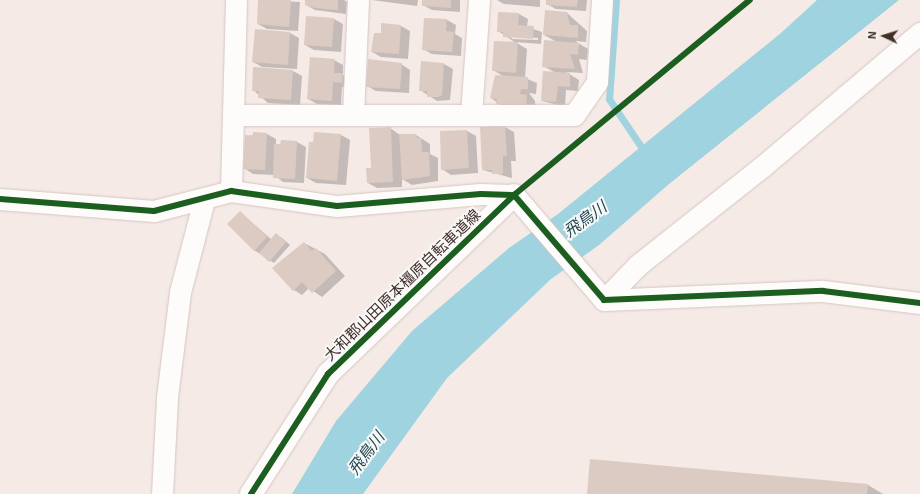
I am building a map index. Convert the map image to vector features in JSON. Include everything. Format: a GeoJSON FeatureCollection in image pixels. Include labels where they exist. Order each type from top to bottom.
{"type":"FeatureCollection","features":[{"type":"Feature","properties":{"kind":"main road","name":"大和郡山田原本橿原自転車道線"},"geometry":{"type":"LineString","coordinates":[[251,494],[328,374],[517,199]]}},
{"type":"Feature","properties":{"kind":"street"},"geometry":{"type":"LineString","coordinates":[[231,192],[236,0]]}},
{"type":"Feature","properties":{"kind":"street"},"geometry":{"type":"LineString","coordinates":[[353,115],[358,0]]}},
{"type":"Feature","properties":{"kind":"street"},"geometry":{"type":"LineString","coordinates":[[471,115],[479,0]]}},
{"type":"Feature","properties":{"kind":"street"},"geometry":{"type":"LineString","coordinates":[[234,116],[574,115],[597,82],[602,0]]}},
{"type":"Feature","properties":{"kind":"street"},"geometry":{"type":"LineString","coordinates":[[600,297],[763,166],[920,33]]}},
{"type":"Feature","properties":{"kind":"street"},"geometry":{"type":"LineString","coordinates":[[0,199],[154,211],[204,200],[231,192],[337,206],[481,194],[517,199],[600,297]]}},
{"type":"Feature","properties":{"kind":"street"},"geometry":{"type":"LineString","coordinates":[[162,494],[167,397],[180,292],[204,200]]}},
{"type":"Feature","properties":{"kind":"street"},"geometry":{"type":"LineString","coordinates":[[600,297],[823,290],[920,303]]}},
{"type":"Feature","properties":{"kind":"water","name":"飛鳥川"},"geometry":{"type":"Polygon","coordinates":[[[817,0],[899,0],[669,184],[599,245],[551,279],[447,378],[363,494],[292,494],[336,421],[412,331],[509,248],[558,214],[781,33],[817,0]]]}},
{"type":"Feature","properties":{"kind":"building"},"geometry":{"type":"Polygon","coordinates":[[[258,0],[291,0],[289,27],[257,24],[258,0]]]}},
{"type":"Feature","properties":{"kind":"building"},"geometry":{"type":"Polygon","coordinates":[[[305,0],[338,0],[338,10],[315,8],[305,5],[305,0]]]}},
{"type":"Feature","properties":{"kind":"building"},"geometry":{"type":"Polygon","coordinates":[[[422,0],[451,0],[451,8],[422,6],[422,0]]]}},
{"type":"Feature","properties":{"kind":"building"},"geometry":{"type":"Polygon","coordinates":[[[546,0],[578,0],[577,7],[546,5],[546,0]]]}},
{"type":"Feature","properties":{"kind":"building"},"geometry":{"type":"Polygon","coordinates":[[[545,10],[567,12],[570,25],[578,25],[578,38],[543,35],[545,10]]]}},
{"type":"Feature","properties":{"kind":"building"},"geometry":{"type":"Polygon","coordinates":[[[498,12],[519,13],[518,25],[534,26],[533,39],[503,37],[503,32],[497,32],[498,12]]]}},
{"type":"Feature","properties":{"kind":"building"},"geometry":{"type":"Polygon","coordinates":[[[306,16],[334,18],[332,47],[304,45],[306,16]]]}},
{"type":"Feature","properties":{"kind":"building"},"geometry":{"type":"Polygon","coordinates":[[[424,18],[447,19],[446,31],[454,32],[452,52],[422,50],[424,18]]]}},
{"type":"Feature","properties":{"kind":"building"},"geometry":{"type":"Polygon","coordinates":[[[381,23],[401,25],[399,54],[371,52],[374,33],[381,33],[381,23]]]}},
{"type":"Feature","properties":{"kind":"building"},"geometry":{"type":"Polygon","coordinates":[[[255,29],[290,32],[288,65],[252,62],[255,29]]]}},
{"type":"Feature","properties":{"kind":"building"},"geometry":{"type":"Polygon","coordinates":[[[544,40],[579,43],[578,55],[570,54],[575,69],[542,67],[544,40]]]}},
{"type":"Feature","properties":{"kind":"building"},"geometry":{"type":"Polygon","coordinates":[[[494,41],[518,42],[516,73],[492,71],[494,41]]]}},
{"type":"Feature","properties":{"kind":"building"},"geometry":{"type":"Polygon","coordinates":[[[310,57],[335,59],[334,73],[343,73],[342,83],[333,82],[332,101],[307,99],[310,57]]]}},
{"type":"Feature","properties":{"kind":"building"},"geometry":{"type":"Polygon","coordinates":[[[368,59],[402,63],[400,89],[366,87],[368,59]]]}},
{"type":"Feature","properties":{"kind":"building"},"geometry":{"type":"Polygon","coordinates":[[[421,61],[444,63],[442,95],[438,97],[427,97],[427,91],[419,91],[421,61]]]}},
{"type":"Feature","properties":{"kind":"building"},"geometry":{"type":"Polygon","coordinates":[[[253,67],[293,70],[291,100],[258,98],[259,91],[252,91],[253,67]]]}},
{"type":"Feature","properties":{"kind":"building"},"geometry":{"type":"Polygon","coordinates":[[[543,71],[570,73],[570,87],[558,86],[556,102],[541,101],[543,71]]]}},
{"type":"Feature","properties":{"kind":"building"},"geometry":{"type":"Polygon","coordinates":[[[495,75],[528,77],[528,89],[521,89],[520,94],[527,95],[526,106],[496,104],[497,99],[490,98],[495,75]]]}},
{"type":"Feature","properties":{"kind":"building"},"geometry":{"type":"Polygon","coordinates":[[[505,126],[507,156],[503,156],[503,174],[492,174],[492,170],[482,170],[480,127],[505,126]]]}},
{"type":"Feature","properties":{"kind":"building"},"geometry":{"type":"Polygon","coordinates":[[[391,127],[393,182],[367,183],[366,168],[371,168],[369,128],[391,127]]]}},
{"type":"Feature","properties":{"kind":"building"},"geometry":{"type":"Polygon","coordinates":[[[467,130],[469,168],[441,170],[440,131],[467,130]]]}},
{"type":"Feature","properties":{"kind":"building"},"geometry":{"type":"Polygon","coordinates":[[[253,132],[267,133],[265,170],[243,169],[245,135],[253,136],[253,132]]]}},
{"type":"Feature","properties":{"kind":"building"},"geometry":{"type":"Polygon","coordinates":[[[314,132],[341,134],[337,181],[306,178],[309,142],[313,142],[314,132]]]}},
{"type":"Feature","properties":{"kind":"building"},"geometry":{"type":"Polygon","coordinates":[[[399,134],[416,134],[417,138],[421,138],[422,152],[429,152],[430,176],[402,180],[399,134]]]}},
{"type":"Feature","properties":{"kind":"building"},"geometry":{"type":"Polygon","coordinates":[[[281,140],[297,141],[295,179],[273,178],[274,144],[280,144],[281,140]]]}},
{"type":"Feature","properties":{"kind":"building"},"geometry":{"type":"Polygon","coordinates":[[[240,211],[267,237],[254,251],[227,224],[240,211]]]}},
{"type":"Feature","properties":{"kind":"building"},"geometry":{"type":"Polygon","coordinates":[[[276,233],[286,242],[269,262],[259,253],[276,233]]]}},
{"type":"Feature","properties":{"kind":"building"},"geometry":{"type":"Polygon","coordinates":[[[304,242],[312,251],[316,248],[336,271],[312,293],[302,282],[293,291],[272,268],[304,242]]]}},
{"type":"Feature","properties":{"kind":"building"},"geometry":{"type":"Polygon","coordinates":[[[590,459],[868,484],[867,494],[587,494],[590,459]]]}},
{"type":"Feature","properties":{"kind":"waterway"},"geometry":{"type":"LineString","coordinates":[[616,0],[609,99],[646,154]]}},
{"type":"Feature","properties":{"kind":"cycle path"},"geometry":{"type":"LineString","coordinates":[[251,494],[328,374],[514,195],[750,0]]}},
{"type":"Feature","properties":{"kind":"cycle path"},"geometry":{"type":"LineString","coordinates":[[0,199],[154,211],[231,191],[337,206],[481,194],[514,195],[604,300],[823,291],[920,303]]}}]}
